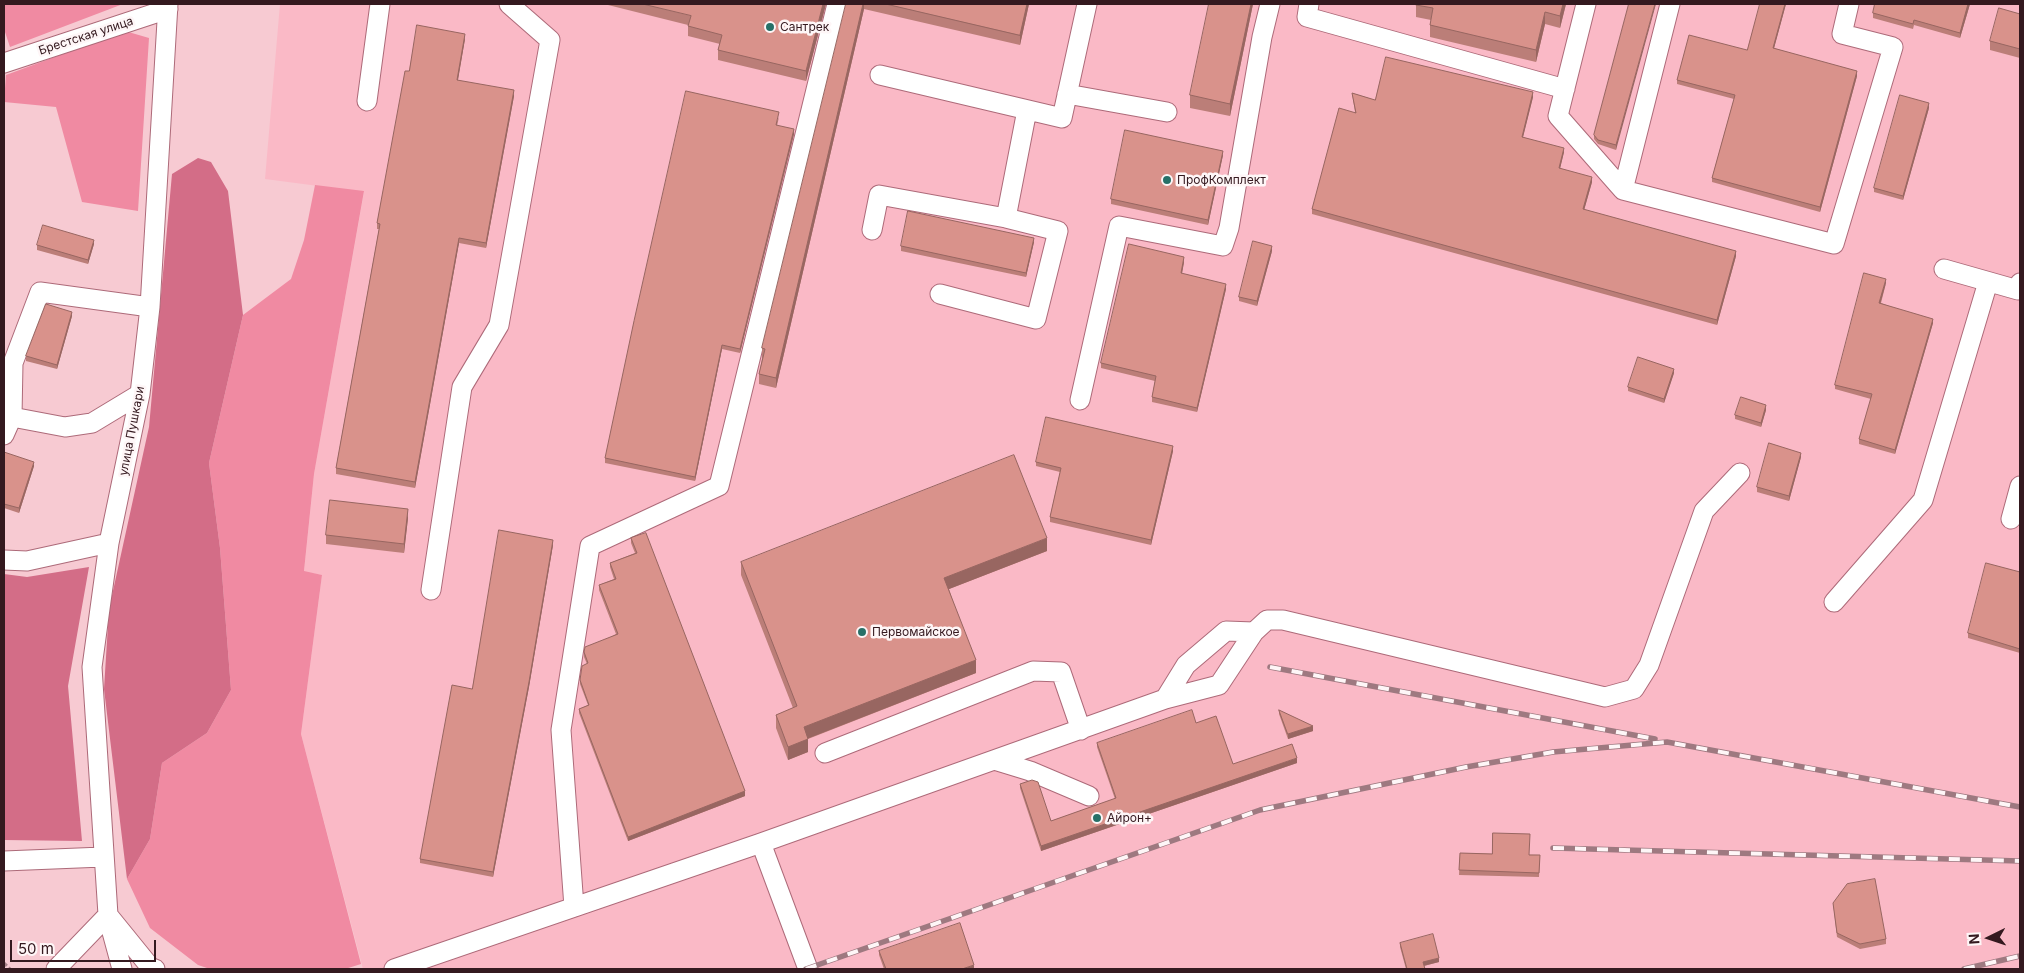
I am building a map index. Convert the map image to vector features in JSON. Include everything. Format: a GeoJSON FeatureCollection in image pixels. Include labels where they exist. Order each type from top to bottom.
{"type":"FeatureCollection","features":[{"type":"Feature","properties":{"kind":"street"},"geometry":{"type":"LineString","coordinates":[[367,101],[380,4]]}},
{"type":"Feature","properties":{"kind":"street"},"geometry":{"type":"LineString","coordinates":[[431,590],[462,387],[499,324],[550,40],[509,4]]}},
{"type":"Feature","properties":{"kind":"street"},"geometry":{"type":"LineString","coordinates":[[574,907],[561,730],[590,546],[719,486],[837,4]]}},
{"type":"Feature","properties":{"kind":"street"},"geometry":{"type":"LineString","coordinates":[[880,75],[1062,118],[1087,4]]}},
{"type":"Feature","properties":{"kind":"street"},"geometry":{"type":"LineString","coordinates":[[1080,400],[1119,226],[1223,246],[1229,228],[1262,37],[1270,4]]}},
{"type":"Feature","properties":{"kind":"street"},"geometry":{"type":"LineString","coordinates":[[1310,4],[1306,17],[1565,89]]}},
{"type":"Feature","properties":{"kind":"street"},"geometry":{"type":"LineString","coordinates":[[1586,4],[1558,116],[1623,190],[1834,244],[1893,48],[1842,34],[1850,4]]}},
{"type":"Feature","properties":{"kind":"street"},"geometry":{"type":"LineString","coordinates":[[1623,190],[1670,4]]}},
{"type":"Feature","properties":{"kind":"street","name":"Брестская улица"},"geometry":{"type":"LineString","coordinates":[[4,63],[168,7]]}},
{"type":"Feature","properties":{"kind":"street","name":"улица Пушкари"},"geometry":{"type":"LineString","coordinates":[[122,969],[108,915],[92,667],[109,543],[140,394],[150,307],[168,7]]}},
{"type":"Feature","properties":{"kind":"street"},"geometry":{"type":"LineString","coordinates":[[1067,94],[1167,112]]}},
{"type":"Feature","properties":{"kind":"street"},"geometry":{"type":"LineString","coordinates":[[1006,218],[1027,110]]}},
{"type":"Feature","properties":{"kind":"street"},"geometry":{"type":"LineString","coordinates":[[872,230],[879,195],[1006,218],[1058,231],[1036,319],[940,294]]}},
{"type":"Feature","properties":{"kind":"street"},"geometry":{"type":"LineString","coordinates":[[1944,269],[2018,290],[2020,283]]}},
{"type":"Feature","properties":{"kind":"street"},"geometry":{"type":"LineString","coordinates":[[1834,602],[1923,500],[1988,282]]}},
{"type":"Feature","properties":{"kind":"street"},"geometry":{"type":"LineString","coordinates":[[4,435],[12,417],[13,363],[40,292],[150,307]]}},
{"type":"Feature","properties":{"kind":"street"},"geometry":{"type":"LineString","coordinates":[[12,417],[65,427],[92,423],[140,394]]}},
{"type":"Feature","properties":{"kind":"street"},"geometry":{"type":"LineString","coordinates":[[394,969],[761,843],[1165,699],[1219,685],[1254,632],[1267,620],[1283,620],[1605,697],[1634,689],[1649,665],[1704,511],[1740,473]]}},
{"type":"Feature","properties":{"kind":"street"},"geometry":{"type":"LineString","coordinates":[[2011,519],[2020,486]]}},
{"type":"Feature","properties":{"kind":"street"},"geometry":{"type":"LineString","coordinates":[[4,560],[27,561],[109,543]]}},
{"type":"Feature","properties":{"kind":"street"},"geometry":{"type":"LineString","coordinates":[[1165,699],[1186,665],[1226,631],[1254,632]]}},
{"type":"Feature","properties":{"kind":"street"},"geometry":{"type":"LineString","coordinates":[[825,753],[1033,671],[1060,672],[1081,730]]}},
{"type":"Feature","properties":{"kind":"street"},"geometry":{"type":"LineString","coordinates":[[994,760],[1030,771],[1089,796]]}},
{"type":"Feature","properties":{"kind":"street"},"geometry":{"type":"LineString","coordinates":[[761,843],[808,969]]}},
{"type":"Feature","properties":{"kind":"street"},"geometry":{"type":"LineString","coordinates":[[4,861],[103,857]]}},
{"type":"Feature","properties":{"kind":"street"},"geometry":{"type":"LineString","coordinates":[[56,969],[108,915],[151,968],[155,969]]}},
{"type":"Feature","properties":{"kind":"path"},"geometry":{"type":"LineString","coordinates":[[4,963],[10,969]]}},
{"type":"Feature","properties":{"kind":"shaded area"},"geometry":{"type":"Polygon","coordinates":[[[4,4],[123,4],[10,47],[4,29],[4,4]]]}},
{"type":"Feature","properties":{"kind":"shaded area"},"geometry":{"type":"Polygon","coordinates":[[[280,4],[2020,4],[2020,969],[363,969],[301,734],[322,575],[304,572],[314,474],[364,192],[265,179],[280,4]]]}},
{"type":"Feature","properties":{"kind":"shaded area"},"geometry":{"type":"Polygon","coordinates":[[[125,31],[149,38],[138,211],[82,202],[56,107],[4,102],[6,75],[125,31]]]}},
{"type":"Feature","properties":{"kind":"shaded area"},"geometry":{"type":"Polygon","coordinates":[[[198,158],[211,162],[228,191],[243,315],[209,463],[220,548],[231,690],[207,733],[162,763],[150,839],[127,879],[104,689],[109,609],[149,427],[172,174],[198,158]]]}},
{"type":"Feature","properties":{"kind":"shaded area"},"geometry":{"type":"Polygon","coordinates":[[[315,185],[364,191],[314,474],[304,571],[322,575],[301,734],[361,964],[345,969],[210,969],[198,965],[150,928],[127,879],[150,839],[162,763],[207,733],[231,690],[220,548],[209,463],[243,315],[291,279],[304,240],[315,185]]]}},
{"type":"Feature","properties":{"kind":"shaded area"},"geometry":{"type":"Polygon","coordinates":[[[89,567],[68,686],[82,841],[4,840],[4,574],[27,577],[89,567]]]}},
{"type":"Feature","properties":{"kind":"building","name":"Сантрек"},"geometry":{"type":"Polygon","coordinates":[[[643,4],[823,4],[806,71],[718,50],[722,35],[688,26],[691,16],[643,4]]]}},
{"type":"Feature","properties":{"kind":"building"},"geometry":{"type":"Polygon","coordinates":[[[846,4],[863,4],[776,378],[759,374],[765,349],[762,348],[846,4]]]}},
{"type":"Feature","properties":{"kind":"building"},"geometry":{"type":"Polygon","coordinates":[[[886,4],[1027,4],[1020,35],[886,4]]]}},
{"type":"Feature","properties":{"kind":"building"},"geometry":{"type":"Polygon","coordinates":[[[1209,4],[1251,4],[1230,104],[1190,95],[1209,4]]]}},
{"type":"Feature","properties":{"kind":"building"},"geometry":{"type":"Polygon","coordinates":[[[1416,4],[1563,4],[1560,16],[1545,12],[1536,50],[1430,25],[1433,8],[1416,4]]]}},
{"type":"Feature","properties":{"kind":"building"},"geometry":{"type":"Polygon","coordinates":[[[1629,4],[1655,4],[1616,145],[1598,140],[1594,135],[1629,4]]]}},
{"type":"Feature","properties":{"kind":"building"},"geometry":{"type":"Polygon","coordinates":[[[1760,4],[1785,4],[1773,48],[1857,71],[1820,207],[1712,178],[1735,95],[1677,80],[1689,35],[1747,50],[1760,4]]]}},
{"type":"Feature","properties":{"kind":"building"},"geometry":{"type":"Polygon","coordinates":[[[1875,4],[1968,4],[1960,33],[1914,20],[1913,24],[1873,13],[1875,4]]]}},
{"type":"Feature","properties":{"kind":"building"},"geometry":{"type":"Polygon","coordinates":[[[1999,8],[2020,14],[2020,49],[1990,41],[1999,8]]]}},
{"type":"Feature","properties":{"kind":"building"},"geometry":{"type":"Polygon","coordinates":[[[417,25],[465,34],[457,80],[514,90],[486,243],[459,238],[415,482],[336,468],[380,224],[377,223],[405,71],[409,71],[417,25]]]}},
{"type":"Feature","properties":{"kind":"building"},"geometry":{"type":"Polygon","coordinates":[[[1386,57],[1533,92],[1522,137],[1564,148],[1559,168],[1592,177],[1583,209],[1736,251],[1717,320],[1312,209],[1339,108],[1356,113],[1352,93],[1375,100],[1386,57]]]}},
{"type":"Feature","properties":{"kind":"building"},"geometry":{"type":"Polygon","coordinates":[[[686,91],[779,112],[776,125],[794,129],[740,349],[722,345],[695,477],[605,458],[686,91]]]}},
{"type":"Feature","properties":{"kind":"building"},"geometry":{"type":"Polygon","coordinates":[[[1900,95],[1929,103],[1903,196],[1874,188],[1900,95]]]}},
{"type":"Feature","properties":{"kind":"building","name":"ПрофКомплект"},"geometry":{"type":"Polygon","coordinates":[[[1125,130],[1223,151],[1208,220],[1111,199],[1125,130]]]}},
{"type":"Feature","properties":{"kind":"building"},"geometry":{"type":"Polygon","coordinates":[[[908,211],[1034,238],[1026,273],[901,246],[908,211]]]}},
{"type":"Feature","properties":{"kind":"building"},"geometry":{"type":"Polygon","coordinates":[[[43,225],[94,240],[88,260],[37,245],[43,225]]]}},
{"type":"Feature","properties":{"kind":"building"},"geometry":{"type":"Polygon","coordinates":[[[1253,241],[1272,246],[1257,301],[1239,297],[1253,241]]]}},
{"type":"Feature","properties":{"kind":"building"},"geometry":{"type":"Polygon","coordinates":[[[1129,244],[1184,257],[1181,273],[1226,284],[1197,408],[1152,397],[1156,376],[1101,363],[1129,244]]]}},
{"type":"Feature","properties":{"kind":"building"},"geometry":{"type":"Polygon","coordinates":[[[1864,273],[1886,279],[1879,303],[1933,319],[1895,450],[1859,439],[1872,394],[1835,385],[1864,273]]]}},
{"type":"Feature","properties":{"kind":"building"},"geometry":{"type":"Polygon","coordinates":[[[46,304],[72,312],[57,365],[26,356],[46,304]]]}},
{"type":"Feature","properties":{"kind":"building"},"geometry":{"type":"Polygon","coordinates":[[[1638,357],[1674,369],[1664,399],[1628,387],[1638,357]]]}},
{"type":"Feature","properties":{"kind":"building"},"geometry":{"type":"Polygon","coordinates":[[[1741,397],[1766,405],[1761,423],[1735,415],[1741,397]]]}},
{"type":"Feature","properties":{"kind":"building"},"geometry":{"type":"Polygon","coordinates":[[[1046,417],[1173,446],[1151,540],[1050,517],[1061,468],[1036,462],[1046,417]]]}},
{"type":"Feature","properties":{"kind":"building"},"geometry":{"type":"Polygon","coordinates":[[[1769,443],[1801,453],[1789,496],[1757,487],[1769,443]]]}},
{"type":"Feature","properties":{"kind":"building"},"geometry":{"type":"Polygon","coordinates":[[[4,452],[34,462],[19,508],[4,504],[4,452]]]}},
{"type":"Feature","properties":{"kind":"building","name":"Первомайское"},"geometry":{"type":"Polygon","coordinates":[[[1014,455],[1047,538],[944,578],[976,660],[804,727],[808,739],[788,747],[776,715],[797,706],[741,562],[1014,455]]]}},
{"type":"Feature","properties":{"kind":"building"},"geometry":{"type":"Polygon","coordinates":[[[330,500],[408,509],[404,544],[326,535],[330,500]]]}},
{"type":"Feature","properties":{"kind":"building"},"geometry":{"type":"Polygon","coordinates":[[[499,530],[553,540],[529,682],[493,872],[420,859],[452,685],[472,689],[499,530]]]}},
{"type":"Feature","properties":{"kind":"building"},"geometry":{"type":"Polygon","coordinates":[[[646,533],[745,791],[628,837],[579,709],[589,705],[580,680],[582,666],[588,663],[584,652],[585,647],[618,634],[599,585],[616,579],[610,563],[637,553],[631,538],[646,533]]]}},
{"type":"Feature","properties":{"kind":"building"},"geometry":{"type":"Polygon","coordinates":[[[1986,563],[2020,572],[2020,649],[1968,633],[1986,563]]]}},
{"type":"Feature","properties":{"kind":"building"},"geometry":{"type":"Polygon","coordinates":[[[1192,710],[1196,723],[1216,716],[1233,764],[1292,744],[1297,758],[1041,846],[1020,784],[1032,780],[1038,782],[1051,821],[1116,798],[1097,743],[1192,710]]]}},
{"type":"Feature","properties":{"kind":"building"},"geometry":{"type":"Polygon","coordinates":[[[1279,710],[1313,726],[1288,734],[1279,710]]]}},
{"type":"Feature","properties":{"kind":"building"},"geometry":{"type":"Polygon","coordinates":[[[1493,833],[1530,834],[1529,855],[1540,855],[1539,873],[1459,870],[1460,853],[1492,854],[1493,833]]]}},
{"type":"Feature","properties":{"kind":"building"},"geometry":{"type":"Polygon","coordinates":[[[1875,879],[1886,939],[1860,944],[1837,933],[1833,903],[1847,884],[1875,879]]]}},
{"type":"Feature","properties":{"kind":"building"},"geometry":{"type":"Polygon","coordinates":[[[960,923],[974,965],[962,969],[886,969],[879,951],[960,923]]]}},
{"type":"Feature","properties":{"kind":"building"},"geometry":{"type":"Polygon","coordinates":[[[1433,934],[1439,958],[1423,962],[1425,969],[1407,969],[1400,943],[1433,934]]]}},
{"type":"Feature","properties":{"kind":"railway"},"geometry":{"type":"LineString","coordinates":[[1270,667],[1655,739]]}},
{"type":"Feature","properties":{"kind":"railway"},"geometry":{"type":"LineString","coordinates":[[806,969],[1260,810],[1466,767],[1553,752],[1667,742],[2020,807]]}},
{"type":"Feature","properties":{"kind":"railway"},"geometry":{"type":"LineString","coordinates":[[1553,848],[2020,861]]}},
{"type":"Feature","properties":{"kind":"railway"},"geometry":{"type":"LineString","coordinates":[[1964,969],[2020,956]]}},
{"type":"Feature","properties":{"kind":"place","name":"Сантрек"},"geometry":{"type":"Point","coordinates":[770,27]}},
{"type":"Feature","properties":{"kind":"place","name":"ПрофКомплект"},"geometry":{"type":"Point","coordinates":[1167,180]}},
{"type":"Feature","properties":{"kind":"place","name":"Первомайское"},"geometry":{"type":"Point","coordinates":[862,632]}},
{"type":"Feature","properties":{"kind":"place","name":"Айрон+"},"geometry":{"type":"Point","coordinates":[1097,818]}}]}
